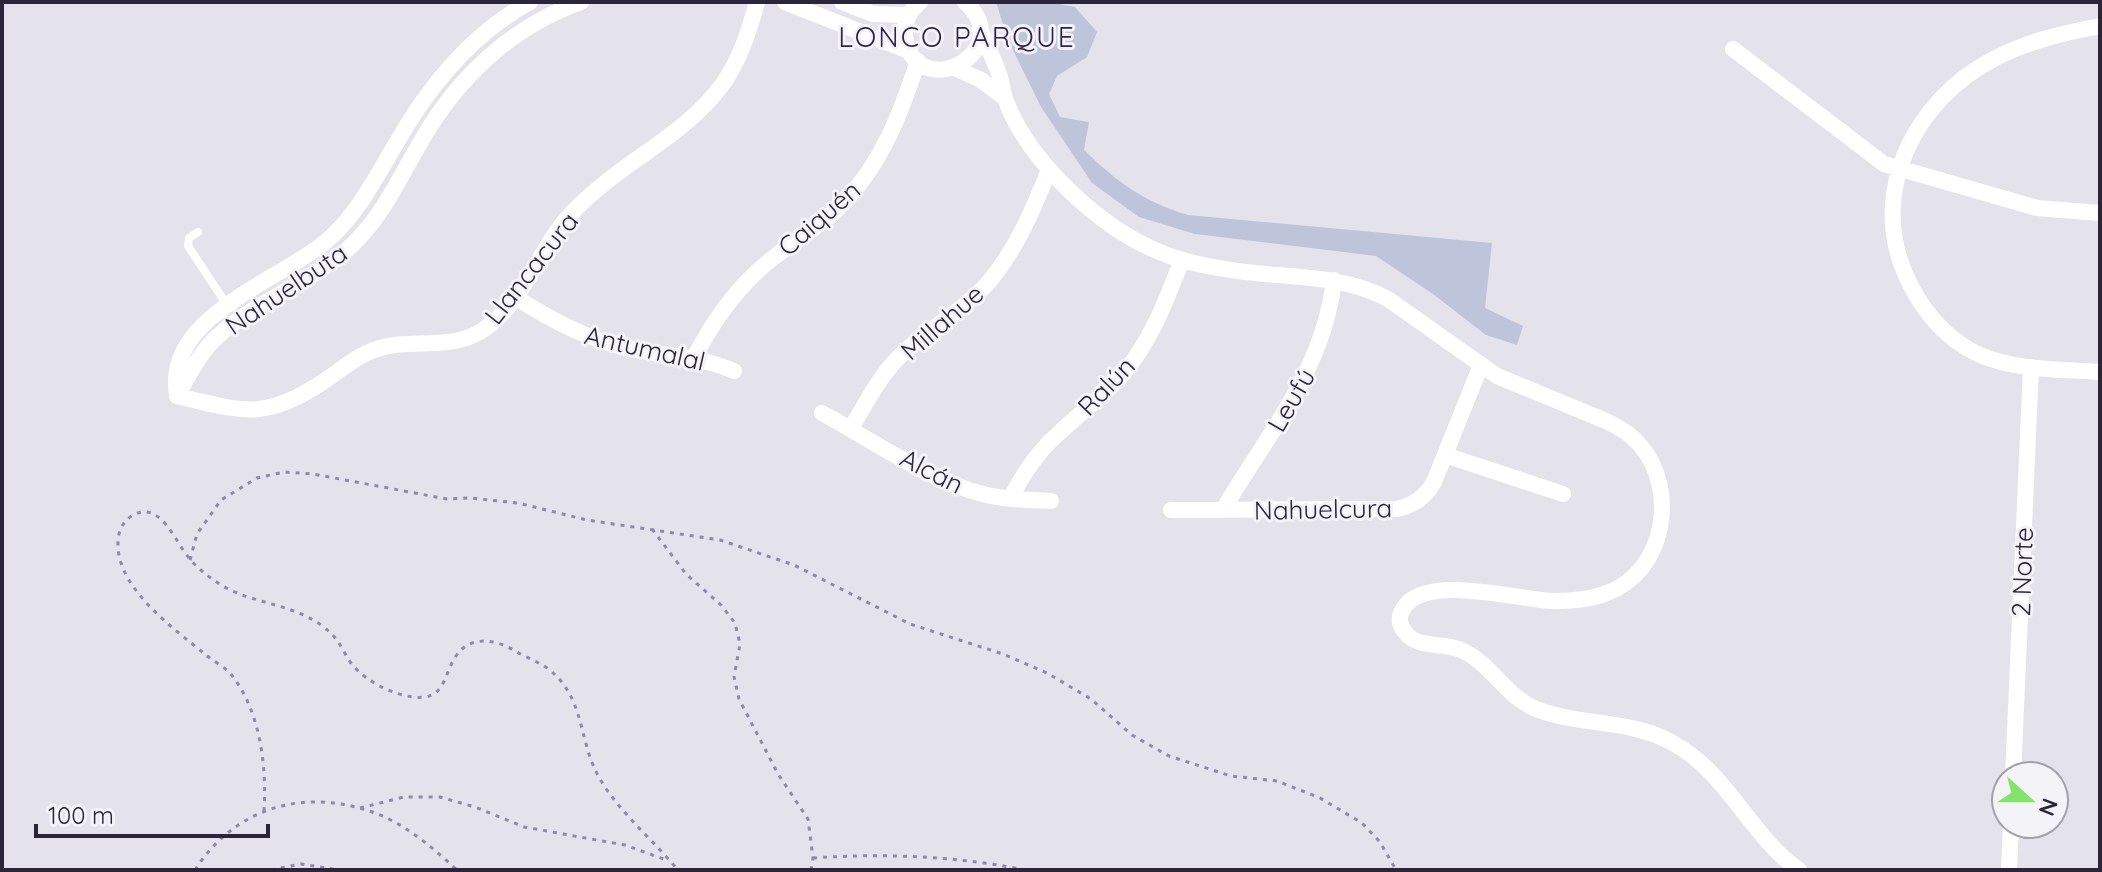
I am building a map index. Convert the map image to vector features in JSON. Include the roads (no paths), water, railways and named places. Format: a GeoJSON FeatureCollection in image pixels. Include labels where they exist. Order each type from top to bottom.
{"type":"FeatureCollection","features":[{"type":"Feature","properties":{"kind":"street","name":"Nahuelbuta"},"geometry":{"type":"LineString","coordinates":[[177,396],[177,375],[184,352],[197,332],[227,306],[331,237],[366,195],[412,117],[446,72],[487,32],[530,2]]}},
{"type":"Feature","properties":{"kind":"street","name":"Llancacura"},"geometry":{"type":"LineString","coordinates":[[177,396],[240,410],[271,409],[290,402],[377,349],[469,338],[493,323],[515,297],[552,239],[585,199],[612,175],[682,126],[714,95],[738,58],[757,2]]}},
{"type":"Feature","properties":{"kind":"street"},"geometry":{"type":"LineString","coordinates":[[785,2],[940,70],[955,68],[967,61],[976,50],[980,29]]}},
{"type":"Feature","properties":{"kind":"street"},"geometry":{"type":"LineString","coordinates":[[842,2],[873,14],[908,15]]}},
{"type":"Feature","properties":{"kind":"street"},"geometry":{"type":"LineString","coordinates":[[914,56],[905,37],[908,15],[920,2]]}},
{"type":"Feature","properties":{"kind":"street"},"geometry":{"type":"LineString","coordinates":[[965,2],[975,13],[1005,98],[1049,170],[1078,199],[1120,231],[1182,260],[1247,272],[1356,285],[1388,299],[1481,365],[1518,386],[1572,405],[1619,427],[1641,446],[1655,469],[1662,496],[1662,513],[1655,545],[1644,567],[1635,576],[1609,593],[1553,601],[1432,590],[1409,602],[1400,617],[1402,628],[1409,637],[1424,643],[1452,646],[1472,656],[1503,688],[1534,708],[1655,734],[1685,750],[1711,771],[1782,856],[1799,870]]}},
{"type":"Feature","properties":{"kind":"street","name":"Nahuelbuta"},"geometry":{"type":"LineString","coordinates":[[177,396],[195,364],[216,338],[233,324],[322,270],[357,240],[384,206],[434,119],[474,70],[527,28],[575,3]]}},
{"type":"Feature","properties":{"kind":"street"},"geometry":{"type":"LineString","coordinates":[[2100,26],[2019,48],[1991,60],[1965,77],[1940,99],[1919,125],[1899,169],[1893,201],[1894,232],[1902,267],[1920,302],[1941,328],[1965,346],[1995,360],[2031,367],[2100,372]]}},
{"type":"Feature","properties":{"kind":"street"},"geometry":{"type":"LineString","coordinates":[[1733,49],[1884,164],[2037,208],[2100,213]]}},
{"type":"Feature","properties":{"kind":"street","name":"Caiquén"},"geometry":{"type":"LineString","coordinates":[[694,358],[717,317],[744,283],[831,215],[866,177],[894,127],[914,56]]}},
{"type":"Feature","properties":{"kind":"street"},"geometry":{"type":"LineString","coordinates":[[955,68],[981,80],[1005,98]]}},
{"type":"Feature","properties":{"kind":"street","name":"Millahue"},"geometry":{"type":"LineString","coordinates":[[851,428],[878,382],[899,357],[964,306],[1000,267],[1025,225],[1049,170]]}},
{"type":"Feature","properties":{"kind":"street","name":"Ralún"},"geometry":{"type":"LineString","coordinates":[[1010,499],[1046,446],[1110,387],[1134,360],[1158,320],[1182,260]]}},
{"type":"Feature","properties":{"kind":"street","name":"Leufú"},"geometry":{"type":"LineString","coordinates":[[1223,510],[1284,416],[1310,369],[1325,328],[1334,280]]}},
{"type":"Feature","properties":{"kind":"street","name":"Antumalal"},"geometry":{"type":"LineString","coordinates":[[515,297],[554,322],[584,336],[637,350],[694,358],[734,371]]}},
{"type":"Feature","properties":{"kind":"street","name":"Nahuelcura"},"geometry":{"type":"LineString","coordinates":[[1171,510],[1404,508],[1419,501],[1430,489],[1481,365]]}},
{"type":"Feature","properties":{"kind":"street","name":"2 Norte"},"geometry":{"type":"LineString","coordinates":[[2014,760],[2031,367]]}},
{"type":"Feature","properties":{"kind":"street","name":"Alcán"},"geometry":{"type":"LineString","coordinates":[[822,413],[956,485],[986,495],[1051,501]]}},
{"type":"Feature","properties":{"kind":"street"},"geometry":{"type":"LineString","coordinates":[[1445,455],[1563,494]]}},
{"type":"Feature","properties":{"kind":"street"},"geometry":{"type":"LineString","coordinates":[[2009,870],[2010,840]]}},
{"type":"Feature","properties":{"kind":"lane"},"geometry":{"type":"LineString","coordinates":[[198,232],[189,238],[188,246],[227,306]]}},
{"type":"Feature","properties":{"kind":"district","name":"LONCO PARQUE"},"geometry":{"type":"Point","coordinates":[957,36]}}]}
